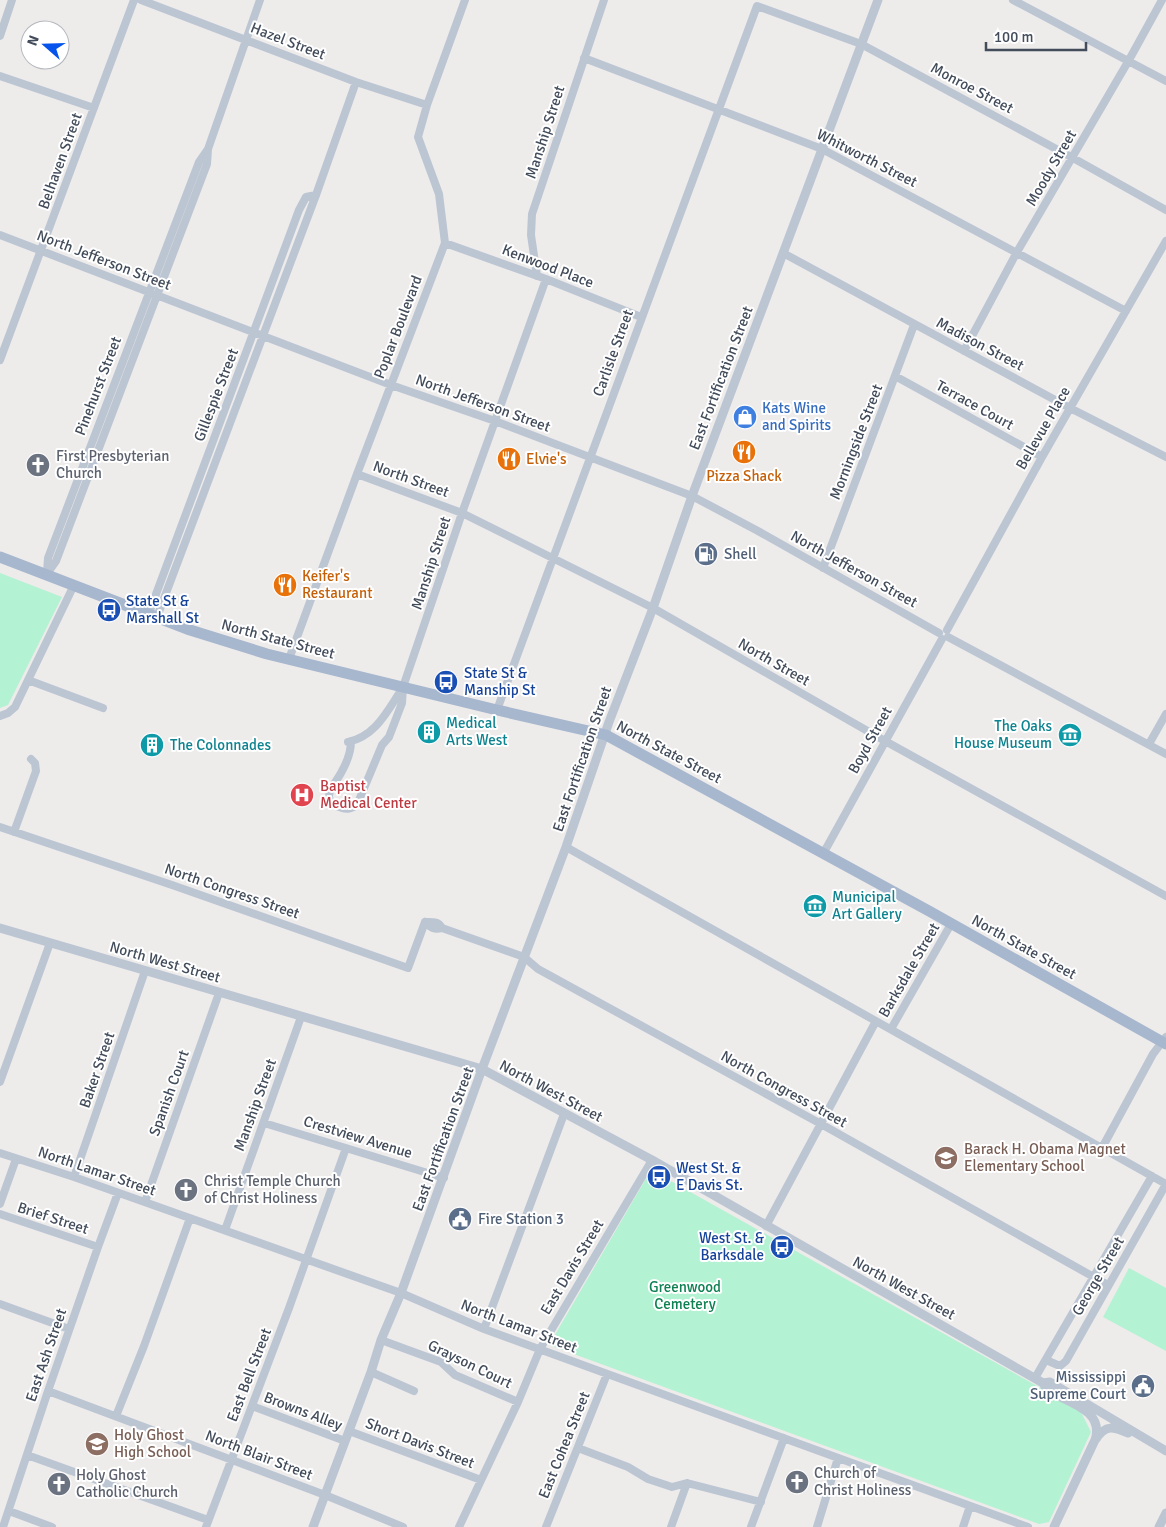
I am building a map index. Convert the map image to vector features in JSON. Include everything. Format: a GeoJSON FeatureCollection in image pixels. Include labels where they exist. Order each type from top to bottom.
{"type":"FeatureCollection","features":[{"type":"Feature","properties":{"kind":"main road","name":"North State Street"},"geometry":{"type":"LineString","coordinates":[[0,556],[239,646],[497,710],[606,734],[1165,1041]]}},
{"type":"Feature","properties":{"kind":"street"},"geometry":{"type":"LineString","coordinates":[[0,36],[12,0]]}},
{"type":"Feature","properties":{"kind":"street","name":"Belhaven Street"},"geometry":{"type":"LineString","coordinates":[[0,360],[134,0]]}},
{"type":"Feature","properties":{"kind":"street","name":"Hazel Street"},"geometry":{"type":"LineString","coordinates":[[141,0],[356,82],[427,105]]}},
{"type":"Feature","properties":{"kind":"street","name":"Pinehurst Street"},"geometry":{"type":"LineString","coordinates":[[47,574],[56,561],[207,164],[208,150],[260,0]]}},
{"type":"Feature","properties":{"kind":"street","name":"Poplar Boulevard"},"geometry":{"type":"LineString","coordinates":[[289,659],[445,243],[439,194],[418,137],[427,105],[465,0]]}},
{"type":"Feature","properties":{"kind":"street","name":"Manship Street"},"geometry":{"type":"LineString","coordinates":[[537,276],[531,235],[532,214],[604,0]]}},
{"type":"Feature","properties":{"kind":"street","name":"East Fortification Street"},"geometry":{"type":"LineString","coordinates":[[313,1527],[566,847],[692,496],[878,0]]}},
{"type":"Feature","properties":{"kind":"street"},"geometry":{"type":"LineString","coordinates":[[1013,0],[1166,80]]}},
{"type":"Feature","properties":{"kind":"street","name":"Moody Street"},"geometry":{"type":"LineString","coordinates":[[964,351],[1017,252],[1073,158],[1162,0]]}},
{"type":"Feature","properties":{"kind":"street","name":"Monroe Street"},"geometry":{"type":"LineString","coordinates":[[757,6],[861,44],[1165,207]]}},
{"type":"Feature","properties":{"kind":"street","name":"Carlisle Street"},"geometry":{"type":"LineString","coordinates":[[497,710],[757,6]]}},
{"type":"Feature","properties":{"kind":"street","name":"Whitworth Street"},"geometry":{"type":"LineString","coordinates":[[584,58],[822,149],[1126,311]]}},
{"type":"Feature","properties":{"kind":"street"},"geometry":{"type":"LineString","coordinates":[[0,76],[94,108]]}},
{"type":"Feature","properties":{"kind":"street","name":"Gillespie Street"},"geometry":{"type":"LineString","coordinates":[[153,615],[264,336],[356,82]]}},
{"type":"Feature","properties":{"kind":"street","name":"Pinehurst Street"},"geometry":{"type":"LineString","coordinates":[[47,574],[48,558],[148,292],[199,162],[208,150]]}},
{"type":"Feature","properties":{"kind":"street","name":"Gillespie Street"},"geometry":{"type":"LineString","coordinates":[[153,615],[301,205],[309,196],[316,194]]}},
{"type":"Feature","properties":{"kind":"street"},"geometry":{"type":"LineString","coordinates":[[177,219],[185,222]]}},
{"type":"Feature","properties":{"kind":"street","name":"North Jefferson Street"},"geometry":{"type":"LineString","coordinates":[[0,235],[391,385],[496,421],[692,496],[944,635],[1166,754]]}},
{"type":"Feature","properties":{"kind":"street","name":"Bellevue Place"},"geometry":{"type":"LineString","coordinates":[[944,635],[1070,408],[1166,241]]}},
{"type":"Feature","properties":{"kind":"street","name":"Kenwood Place"},"geometry":{"type":"LineString","coordinates":[[445,243],[546,279],[641,317]]}},
{"type":"Feature","properties":{"kind":"street","name":"Madison Street"},"geometry":{"type":"LineString","coordinates":[[783,253],[914,325],[1166,457]]}},
{"type":"Feature","properties":{"kind":"street","name":"Manship Street"},"geometry":{"type":"LineString","coordinates":[[403,687],[402,703],[389,737],[382,745],[357,805],[352,808],[340,808],[333,803],[329,794],[332,785],[342,772],[351,748],[348,742],[375,728],[388,712],[403,687],[462,513],[546,279]]}},
{"type":"Feature","properties":{"kind":"street","name":"Morningside Street"},"geometry":{"type":"LineString","coordinates":[[823,568],[914,325]]}},
{"type":"Feature","properties":{"kind":"street"},"geometry":{"type":"LineString","coordinates":[[130,341],[139,344]]}},
{"type":"Feature","properties":{"kind":"street","name":"Terrace Court"},"geometry":{"type":"LineString","coordinates":[[895,376],[1042,458]]}},
{"type":"Feature","properties":{"kind":"street"},"geometry":{"type":"LineString","coordinates":[[110,393],[119,396]]}},
{"type":"Feature","properties":{"kind":"street","name":"North Street"},"geometry":{"type":"LineString","coordinates":[[357,474],[462,513],[653,608],[885,741],[1166,896]]}},
{"type":"Feature","properties":{"kind":"street"},"geometry":{"type":"LineString","coordinates":[[0,716],[8,713],[14,707],[74,585]]}},
{"type":"Feature","properties":{"kind":"street","name":"Boyd Street"},"geometry":{"type":"LineString","coordinates":[[823,854],[944,635]]}},
{"type":"Feature","properties":{"kind":"street"},"geometry":{"type":"LineString","coordinates":[[28,680],[102,708]]}},
{"type":"Feature","properties":{"kind":"street"},"geometry":{"type":"LineString","coordinates":[[1149,744],[1166,714]]}},
{"type":"Feature","properties":{"kind":"street"},"geometry":{"type":"LineString","coordinates":[[14,832],[36,771],[35,763],[31,759]]}},
{"type":"Feature","properties":{"kind":"street","name":"North Congress Street"},"geometry":{"type":"LineString","coordinates":[[0,827],[408,968],[425,922],[434,922],[442,928],[524,957],[538,969],[821,1124],[1108,1285]]}},
{"type":"Feature","properties":{"kind":"street"},"geometry":{"type":"LineString","coordinates":[[566,847],[1166,1184]]}},
{"type":"Feature","properties":{"kind":"street","name":"Barksdale Street"},"geometry":{"type":"LineString","coordinates":[[891,1030],[951,924]]}},
{"type":"Feature","properties":{"kind":"street","name":"North West Street"},"geometry":{"type":"LineString","coordinates":[[0,928],[482,1069],[652,1160],[1039,1380],[1050,1382],[1166,1451]]}},
{"type":"Feature","properties":{"kind":"street"},"geometry":{"type":"LineString","coordinates":[[0,1082],[50,943]]}},
{"type":"Feature","properties":{"kind":"street","name":"Baker Street"},"geometry":{"type":"LineString","coordinates":[[74,1177],[146,971]]}},
{"type":"Feature","properties":{"kind":"street","name":"Spanish Court"},"geometry":{"type":"LineString","coordinates":[[145,1202],[219,993]]}},
{"type":"Feature","properties":{"kind":"street","name":"Manship Street"},"geometry":{"type":"LineString","coordinates":[[225,1230],[301,1017]]}},
{"type":"Feature","properties":{"kind":"street","name":"Barksdale Street"},"geometry":{"type":"LineString","coordinates":[[766,1226],[876,1021]]}},
{"type":"Feature","properties":{"kind":"street"},"geometry":{"type":"LineString","coordinates":[[1102,1148],[1153,1054],[1165,1041]]}},
{"type":"Feature","properties":{"kind":"street"},"geometry":{"type":"LineString","coordinates":[[484,1329],[564,1114]]}},
{"type":"Feature","properties":{"kind":"street","name":"Crestview Avenue"},"geometry":{"type":"LineString","coordinates":[[264,1123],[444,1178]]}},
{"type":"Feature","properties":{"kind":"street","name":"East Bell Street"},"geometry":{"type":"LineString","coordinates":[[207,1523],[252,1406],[346,1148]]}},
{"type":"Feature","properties":{"kind":"street","name":"North Lamar Street"},"geometry":{"type":"LineString","coordinates":[[0,1153],[74,1177],[401,1293],[484,1329],[1028,1527]]}},
{"type":"Feature","properties":{"kind":"street"},"geometry":{"type":"LineString","coordinates":[[0,1204],[16,1159]]}},
{"type":"Feature","properties":{"kind":"street","name":"East Davis Street"},"geometry":{"type":"LineString","coordinates":[[459,1527],[518,1402],[540,1349],[652,1160]]}},
{"type":"Feature","properties":{"kind":"street","name":"George Street"},"geometry":{"type":"LineString","coordinates":[[1039,1380],[1046,1360],[1152,1176]]}},
{"type":"Feature","properties":{"kind":"street","name":"George Street"},"geometry":{"type":"LineString","coordinates":[[1046,1360],[1057,1366],[1063,1365],[1166,1184]]}},
{"type":"Feature","properties":{"kind":"street","name":"East Ash Street"},"geometry":{"type":"LineString","coordinates":[[3,1527],[48,1391],[118,1193]]}},
{"type":"Feature","properties":{"kind":"street","name":"Brief Street"},"geometry":{"type":"LineString","coordinates":[[0,1214],[98,1247]]}},
{"type":"Feature","properties":{"kind":"street"},"geometry":{"type":"LineString","coordinates":[[116,1416],[144,1346],[190,1218]]}},
{"type":"Feature","properties":{"kind":"street"},"geometry":{"type":"LineString","coordinates":[[0,1304],[70,1329]]}},
{"type":"Feature","properties":{"kind":"street","name":"Grayson Court"},"geometry":{"type":"LineString","coordinates":[[381,1340],[440,1362],[456,1375],[518,1402]]}},
{"type":"Feature","properties":{"kind":"street"},"geometry":{"type":"LineString","coordinates":[[371,1372],[414,1392]]}},
{"type":"Feature","properties":{"kind":"street","name":"East Cohea Street"},"geometry":{"type":"LineString","coordinates":[[546,1527],[607,1374]]}},
{"type":"Feature","properties":{"kind":"street","name":"North West Street"},"geometry":{"type":"LineString","coordinates":[[1039,1380],[1047,1390],[1086,1411],[1096,1421],[1097,1431],[1095,1440]]}},
{"type":"Feature","properties":{"kind":"street","name":"North Blair Street"},"geometry":{"type":"LineString","coordinates":[[48,1391],[325,1495],[403,1527]]}},
{"type":"Feature","properties":{"kind":"street","name":"Browns Alley"},"geometry":{"type":"LineString","coordinates":[[252,1406],[345,1442]]}},
{"type":"Feature","properties":{"kind":"street"},"geometry":{"type":"LineString","coordinates":[[1054,1527],[1095,1440],[1110,1428],[1119,1429],[1142,1438]]}},
{"type":"Feature","properties":{"kind":"street","name":"Short Davis Street"},"geometry":{"type":"LineString","coordinates":[[349,1431],[481,1480]]}},
{"type":"Feature","properties":{"kind":"street"},"geometry":{"type":"LineString","coordinates":[[751,1527],[784,1438]]}},
{"type":"Feature","properties":{"kind":"street"},"geometry":{"type":"LineString","coordinates":[[578,1448],[628,1467],[648,1479],[672,1487],[687,1483],[760,1502]]}},
{"type":"Feature","properties":{"kind":"street"},"geometry":{"type":"LineString","coordinates":[[27,1455],[207,1523]]}},
{"type":"Feature","properties":{"kind":"street"},"geometry":{"type":"LineString","coordinates":[[817,1526],[838,1458]]}},
{"type":"Feature","properties":{"kind":"street"},"geometry":{"type":"LineString","coordinates":[[671,1527],[687,1483]]}},
{"type":"Feature","properties":{"kind":"street"},"geometry":{"type":"LineString","coordinates":[[963,1527],[970,1506]]}},
{"type":"Feature","properties":{"kind":"street"},"geometry":{"type":"LineString","coordinates":[[9,1511],[52,1527]]}},
{"type":"Feature","properties":{"kind":"street"},"geometry":{"type":"LineString","coordinates":[[1159,1527],[1166,1512]]}},
{"type":"Feature","properties":{"kind":"street"},"geometry":{"type":"LineString","coordinates":[[1049,1527],[1058,1517]]}},
{"type":"Feature","properties":{"kind":"green space"},"geometry":{"type":"Polygon","coordinates":[[[0,573],[62,597],[8,705],[0,708],[0,573]]]}},
{"type":"Feature","properties":{"kind":"green space","name":"Greenwood Cemetery"},"geometry":{"type":"Polygon","coordinates":[[[651,1170],[1080,1410],[1091,1432],[1049,1522],[1039,1524],[549,1345],[651,1170]]]}},
{"type":"Feature","properties":{"kind":"green space"},"geometry":{"type":"Polygon","coordinates":[[[1129,1268],[1166,1288],[1166,1351],[1103,1317],[1129,1268]]]}},
{"type":"Feature","properties":{"kind":"place","name":"Kats Wine and Spirits"},"geometry":{"type":"Point","coordinates":[745,417]}},
{"type":"Feature","properties":{"kind":"place","name":"Pizza Shack"},"geometry":{"type":"Point","coordinates":[744,452]}},
{"type":"Feature","properties":{"kind":"place","name":"Elvie's"},"geometry":{"type":"Point","coordinates":[509,459]}},
{"type":"Feature","properties":{"kind":"place","name":"First Presbyterian Church"},"geometry":{"type":"Point","coordinates":[38,465]}},
{"type":"Feature","properties":{"kind":"place","name":"Shell"},"geometry":{"type":"Point","coordinates":[706,554]}},
{"type":"Feature","properties":{"kind":"place","name":"Keifer's Restaurant"},"geometry":{"type":"Point","coordinates":[285,585]}},
{"type":"Feature","properties":{"kind":"place","name":"State St & Marshall St"},"geometry":{"type":"Point","coordinates":[109,610]}},
{"type":"Feature","properties":{"kind":"place","name":"State St & Manship St"},"geometry":{"type":"Point","coordinates":[446,682]}},
{"type":"Feature","properties":{"kind":"place","name":"Medical Arts West"},"geometry":{"type":"Point","coordinates":[429,732]}},
{"type":"Feature","properties":{"kind":"place","name":"The Oaks House Museum"},"geometry":{"type":"Point","coordinates":[1070,735]}},
{"type":"Feature","properties":{"kind":"place","name":"The Colonnades"},"geometry":{"type":"Point","coordinates":[152,745]}},
{"type":"Feature","properties":{"kind":"place","name":"Baptist Medical Center"},"geometry":{"type":"Point","coordinates":[302,795]}},
{"type":"Feature","properties":{"kind":"place","name":"Municipal Art Gallery"},"geometry":{"type":"Point","coordinates":[815,906]}},
{"type":"Feature","properties":{"kind":"place","name":"Barack H. Obama Magnet Elementary School"},"geometry":{"type":"Point","coordinates":[946,1158]}},
{"type":"Feature","properties":{"kind":"place","name":"West St. & E Davis St."},"geometry":{"type":"Point","coordinates":[659,1177]}},
{"type":"Feature","properties":{"kind":"place","name":"Christ Temple Church of Christ Holiness"},"geometry":{"type":"Point","coordinates":[186,1190]}},
{"type":"Feature","properties":{"kind":"place","name":"Fire Station 3"},"geometry":{"type":"Point","coordinates":[460,1219]}},
{"type":"Feature","properties":{"kind":"place","name":"West St. & Barksdale"},"geometry":{"type":"Point","coordinates":[782,1247]}},
{"type":"Feature","properties":{"kind":"place","name":"Mississippi Supreme Court"},"geometry":{"type":"Point","coordinates":[1143,1386]}},
{"type":"Feature","properties":{"kind":"place","name":"Holy Ghost High School"},"geometry":{"type":"Point","coordinates":[97,1444]}},
{"type":"Feature","properties":{"kind":"place","name":"Church of Christ Holiness"},"geometry":{"type":"Point","coordinates":[797,1482]}},
{"type":"Feature","properties":{"kind":"place","name":"Holy Ghost Catholic Church"},"geometry":{"type":"Point","coordinates":[59,1484]}}]}
